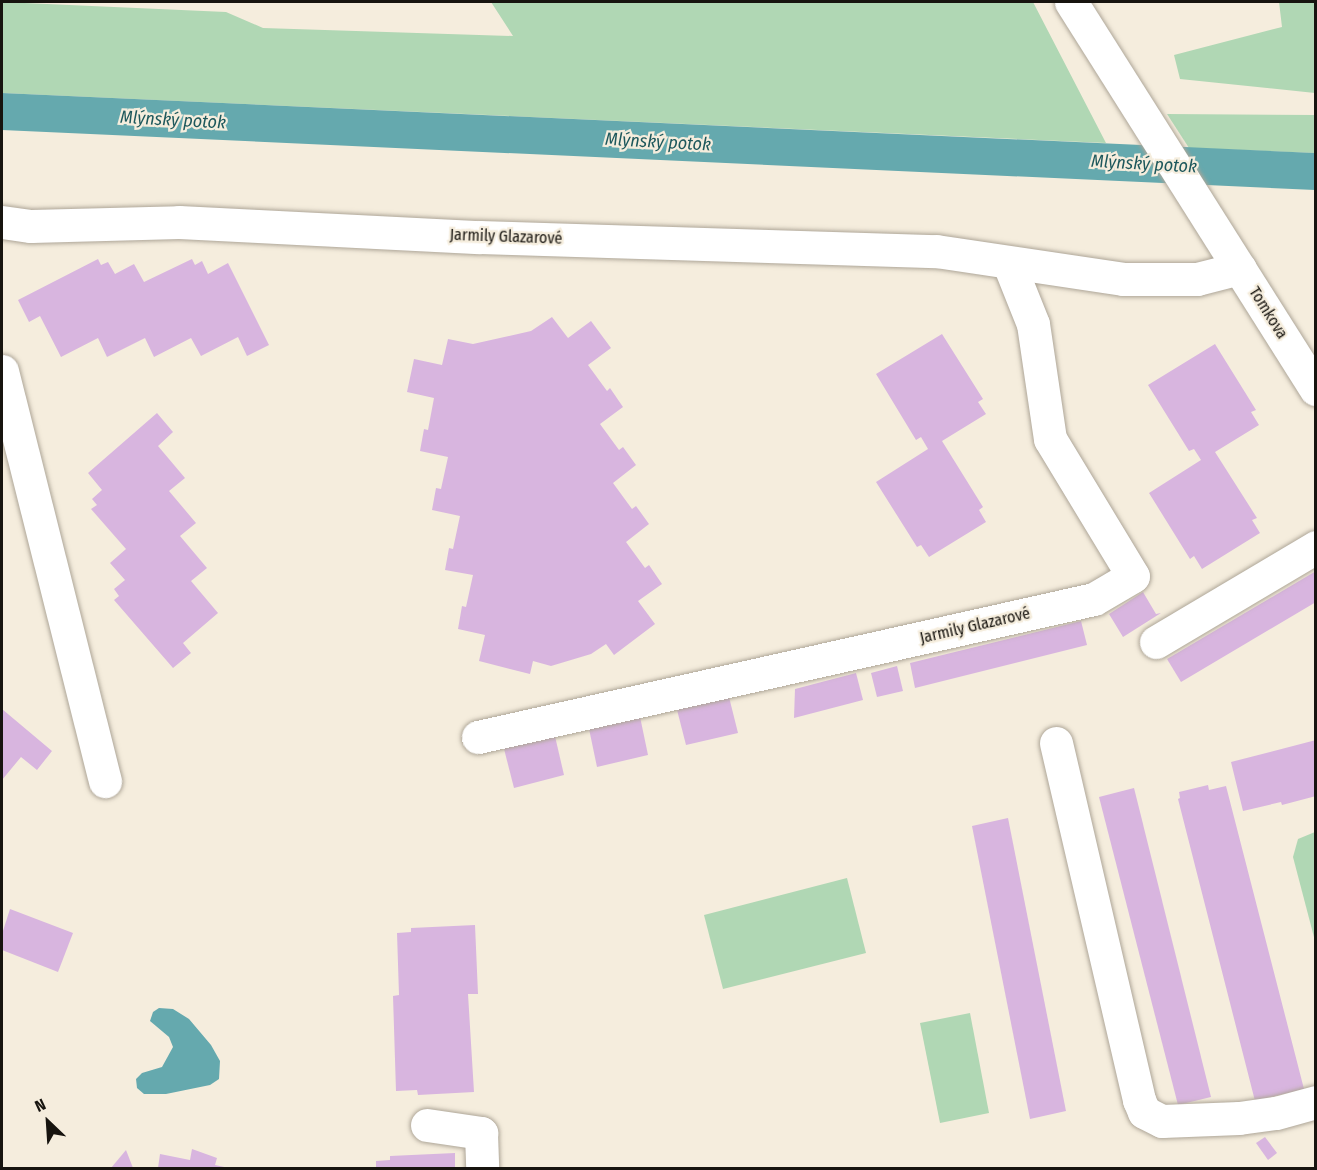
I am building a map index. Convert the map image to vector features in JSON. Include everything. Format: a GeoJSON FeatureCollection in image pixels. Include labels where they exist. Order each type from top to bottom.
{"type":"FeatureCollection","features":[{"type":"Feature","properties":{"kind":"street","name":"Tomkova"},"geometry":{"type":"LineString","coordinates":[[1071,2],[1316,389]]}},
{"type":"Feature","properties":{"kind":"street","name":"Jarmily Glazarové"},"geometry":{"type":"LineString","coordinates":[[2,222],[31,226],[179,222],[480,237],[936,251],[1009,264],[1123,279],[1176,280],[1210,277],[1240,268]]}},
{"type":"Feature","properties":{"kind":"street","name":"Jarmily Glazarové"},"geometry":{"type":"LineString","coordinates":[[478,737],[1094,599],[1133,576],[1050,439],[1033,324],[1009,264]]}},
{"type":"Feature","properties":{"kind":"street"},"geometry":{"type":"LineString","coordinates":[[2,371],[105,781]]}},
{"type":"Feature","properties":{"kind":"street"},"geometry":{"type":"LineString","coordinates":[[1156,642],[1316,547]]}},
{"type":"Feature","properties":{"kind":"street"},"geometry":{"type":"LineString","coordinates":[[1056,743],[1139,1100],[1144,1112],[1162,1121],[1239,1118],[1276,1113],[1316,1102]]}},
{"type":"Feature","properties":{"kind":"street"},"geometry":{"type":"LineString","coordinates":[[427,1125],[481,1132],[482,1168]]}},
{"type":"Feature","properties":{"kind":"green space"},"geometry":{"type":"Polygon","coordinates":[[[2,2],[226,12],[263,28],[513,36],[491,2],[1033,2],[1106,143],[2,93],[2,2]]]}},
{"type":"Feature","properties":{"kind":"green space"},"geometry":{"type":"Polygon","coordinates":[[[1279,2],[1315,2],[1315,93],[1180,79],[1174,55],[1282,27],[1279,2]]]}},
{"type":"Feature","properties":{"kind":"green space"},"geometry":{"type":"Polygon","coordinates":[[[1167,114],[1315,115],[1315,153],[1189,148],[1167,114]]]}},
{"type":"Feature","properties":{"kind":"green space"},"geometry":{"type":"Polygon","coordinates":[[[1316,832],[1315,941],[1293,857],[1298,839],[1316,832]]]}},
{"type":"Feature","properties":{"kind":"green space"},"geometry":{"type":"Polygon","coordinates":[[[847,878],[866,953],[723,989],[704,915],[847,878]]]}},
{"type":"Feature","properties":{"kind":"green space"},"geometry":{"type":"Polygon","coordinates":[[[970,1013],[989,1113],[940,1123],[920,1023],[970,1013]]]}},
{"type":"Feature","properties":{"kind":"water","name":"Mlýnský potok"},"geometry":{"type":"Polygon","coordinates":[[[2,93],[1315,153],[1315,190],[2,130],[2,93]]]}},
{"type":"Feature","properties":{"kind":"water"},"geometry":{"type":"Polygon","coordinates":[[[159,1008],[173,1009],[189,1019],[211,1045],[220,1061],[219,1079],[210,1085],[166,1094],[144,1094],[137,1088],[136,1079],[142,1073],[162,1067],[173,1047],[169,1037],[150,1021],[153,1012],[159,1008]]]}},
{"type":"Feature","properties":{"kind":"building"},"geometry":{"type":"Polygon","coordinates":[[[98,259],[101,265],[108,262],[115,274],[134,264],[144,282],[192,259],[195,265],[202,261],[208,274],[228,263],[269,345],[247,356],[238,337],[201,356],[191,338],[154,357],[145,338],[107,357],[98,338],[61,357],[40,316],[29,322],[18,300],[98,259]]]}},
{"type":"Feature","properties":{"kind":"building"},"geometry":{"type":"Polygon","coordinates":[[[552,317],[568,338],[591,321],[611,348],[588,365],[607,391],[610,388],[623,407],[600,424],[619,450],[623,447],[636,465],[613,483],[632,509],[636,506],[649,524],[626,542],[645,568],[649,565],[662,584],[638,601],[655,624],[614,655],[606,644],[591,654],[551,666],[533,661],[530,674],[479,661],[485,635],[458,629],[462,606],[466,607],[473,575],[445,570],[449,548],[453,549],[460,516],[432,510],[436,488],[441,489],[448,457],[420,451],[424,429],[428,430],[434,398],[407,392],[414,359],[442,365],[448,339],[473,344],[531,331],[552,317]]]}},
{"type":"Feature","properties":{"kind":"building"},"geometry":{"type":"Polygon","coordinates":[[[942,334],[983,399],[978,402],[986,414],[942,441],[983,507],[979,510],[986,522],[929,557],[921,545],[917,547],[876,482],[928,449],[921,437],[916,440],[876,374],[942,334]]]}},
{"type":"Feature","properties":{"kind":"building"},"geometry":{"type":"Polygon","coordinates":[[[1215,344],[1256,410],[1251,412],[1259,425],[1215,452],[1257,518],[1252,520],[1260,533],[1202,569],[1194,556],[1190,559],[1149,493],[1201,460],[1194,449],[1189,451],[1148,385],[1215,344]]]}},
{"type":"Feature","properties":{"kind":"building"},"geometry":{"type":"Polygon","coordinates":[[[157,413],[173,432],[158,446],[185,478],[169,491],[196,523],[180,536],[207,568],[191,581],[218,613],[183,643],[191,653],[173,668],[114,600],[119,596],[114,589],[125,580],[110,563],[126,549],[91,509],[97,505],[92,499],[102,490],[88,473],[157,413]]]}},
{"type":"Feature","properties":{"kind":"building"},"geometry":{"type":"Polygon","coordinates":[[[1316,571],[1316,602],[1181,682],[1167,659],[1316,571]]]}},
{"type":"Feature","properties":{"kind":"building"},"geometry":{"type":"Polygon","coordinates":[[[1143,592],[1156,614],[1161,613],[1123,637],[1109,614],[1143,592]]]}},
{"type":"Feature","properties":{"kind":"building"},"geometry":{"type":"Polygon","coordinates":[[[1081,621],[1087,645],[915,688],[910,663],[1081,621]]]}},
{"type":"Feature","properties":{"kind":"building"},"geometry":{"type":"Polygon","coordinates":[[[897,666],[903,691],[877,697],[871,673],[897,666]]]}},
{"type":"Feature","properties":{"kind":"building"},"geometry":{"type":"Polygon","coordinates":[[[856,673],[863,700],[794,718],[795,689],[856,673]]]}},
{"type":"Feature","properties":{"kind":"building"},"geometry":{"type":"Polygon","coordinates":[[[727,689],[738,733],[686,745],[675,702],[727,689]]]}},
{"type":"Feature","properties":{"kind":"building"},"geometry":{"type":"Polygon","coordinates":[[[2,709],[52,751],[37,770],[21,757],[2,780],[2,709]]]}},
{"type":"Feature","properties":{"kind":"building"},"geometry":{"type":"Polygon","coordinates":[[[639,712],[648,755],[597,767],[588,724],[639,712]]]}},
{"type":"Feature","properties":{"kind":"building"},"geometry":{"type":"Polygon","coordinates":[[[554,732],[564,775],[514,788],[503,745],[554,732]]]}},
{"type":"Feature","properties":{"kind":"building"},"geometry":{"type":"Polygon","coordinates":[[[1316,740],[1316,796],[1282,805],[1281,802],[1243,811],[1231,762],[1316,740]]]}},
{"type":"Feature","properties":{"kind":"building"},"geometry":{"type":"Polygon","coordinates":[[[1208,785],[1209,790],[1226,786],[1304,1089],[1255,1101],[1178,799],[1180,798],[1179,792],[1208,785]]]}},
{"type":"Feature","properties":{"kind":"building"},"geometry":{"type":"Polygon","coordinates":[[[1134,788],[1211,1097],[1178,1105],[1099,797],[1134,788]]]}},
{"type":"Feature","properties":{"kind":"building"},"geometry":{"type":"Polygon","coordinates":[[[1008,818],[1066,1111],[1030,1119],[972,826],[1008,818]]]}},
{"type":"Feature","properties":{"kind":"building"},"geometry":{"type":"Polygon","coordinates":[[[10,909],[73,933],[58,972],[2,950],[2,934],[10,909]]]}},
{"type":"Feature","properties":{"kind":"building"},"geometry":{"type":"Polygon","coordinates":[[[475,925],[478,994],[468,994],[474,1092],[418,1095],[417,1090],[396,1091],[393,996],[399,995],[397,933],[411,932],[411,928],[475,925]]]}},
{"type":"Feature","properties":{"kind":"building"},"geometry":{"type":"Polygon","coordinates":[[[1265,1137],[1277,1153],[1268,1160],[1256,1143],[1265,1137]]]}},
{"type":"Feature","properties":{"kind":"building"},"geometry":{"type":"Polygon","coordinates":[[[192,1149],[217,1158],[215,1165],[229,1168],[158,1168],[160,1154],[190,1160],[192,1149]]]}},
{"type":"Feature","properties":{"kind":"building"},"geometry":{"type":"Polygon","coordinates":[[[126,1150],[133,1168],[111,1168],[126,1150]]]}},
{"type":"Feature","properties":{"kind":"building"},"geometry":{"type":"Polygon","coordinates":[[[455,1153],[455,1168],[376,1168],[376,1161],[390,1160],[390,1156],[455,1153]]]}}]}
